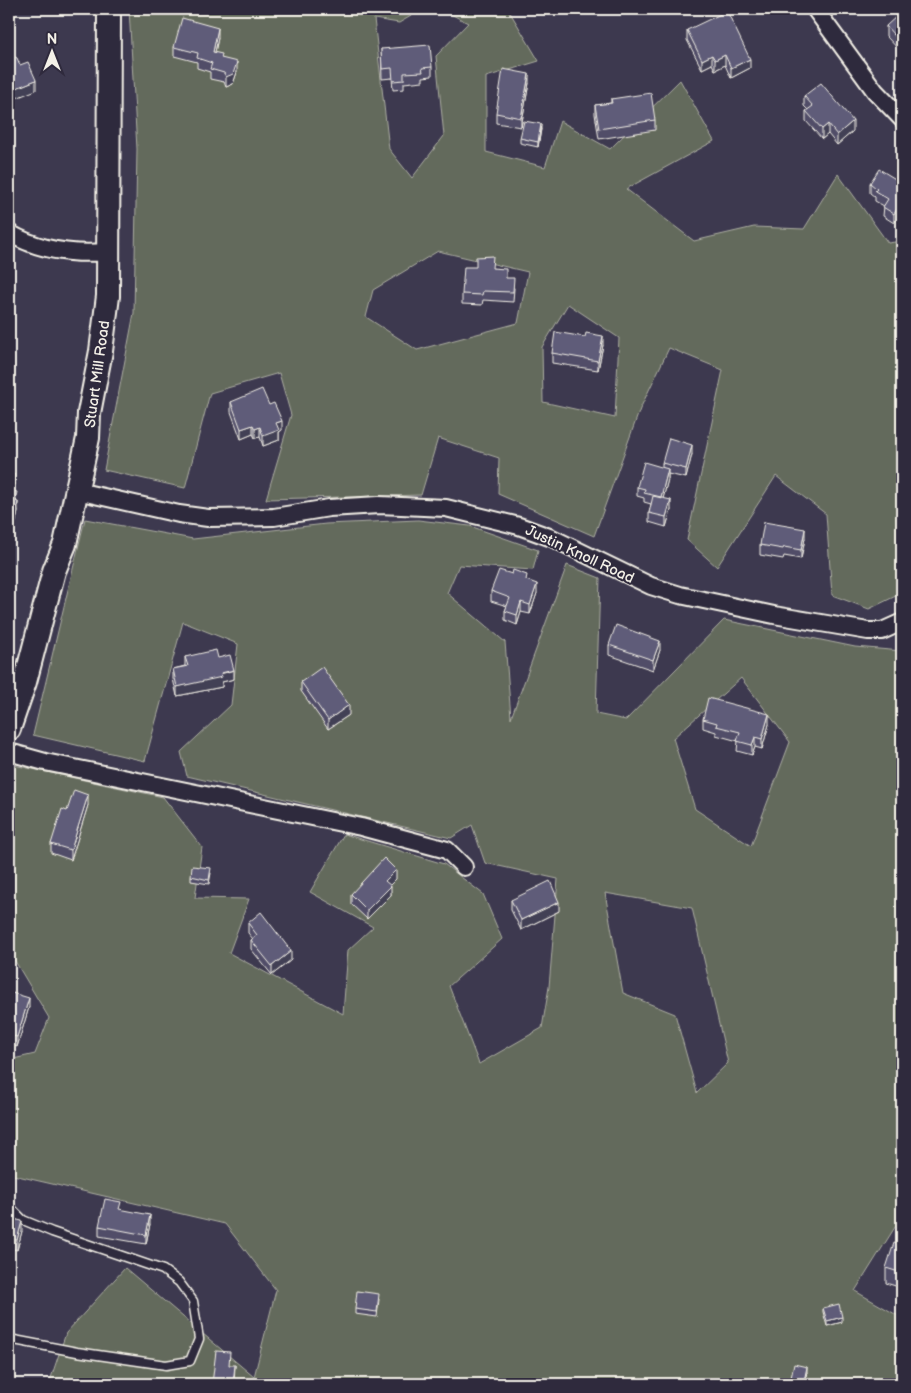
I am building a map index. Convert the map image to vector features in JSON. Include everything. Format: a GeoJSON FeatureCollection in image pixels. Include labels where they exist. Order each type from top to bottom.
{"type":"FeatureCollection","features":[{"type":"Feature","properties":{"kind":"main road","name":"Stuart Mill Road"},"geometry":{"type":"LineString","coordinates":[[9,729],[25,682],[54,571],[65,544],[77,491],[102,342],[108,296],[109,9]]}},
{"type":"Feature","properties":{"kind":"street"},"geometry":{"type":"LineString","coordinates":[[815,9],[875,91],[902,118]]}},
{"type":"Feature","properties":{"kind":"street"},"geometry":{"type":"LineString","coordinates":[[9,233],[41,247],[64,253],[108,252]]}},
{"type":"Feature","properties":{"kind":"street","name":"Justin Knoll Road"},"geometry":{"type":"LineString","coordinates":[[77,491],[179,514],[208,518],[274,517],[329,508],[370,505],[410,505],[446,508],[519,526],[552,538],[644,582],[680,595],[779,616],[868,631],[882,631],[902,622]]}},
{"type":"Feature","properties":{"kind":"street"},"geometry":{"type":"LineString","coordinates":[[9,752],[45,762],[361,826],[447,850],[464,867]]}},
{"type":"Feature","properties":{"kind":"lane"},"geometry":{"type":"LineString","coordinates":[[9,1206],[23,1220],[163,1270],[178,1282],[193,1301],[199,1339],[190,1362],[166,1365],[77,1352],[9,1338]]}},
{"type":"Feature","properties":{"kind":"green space"},"geometry":{"type":"Polygon","coordinates":[[[129,9],[423,9],[399,23],[374,19],[389,149],[412,178],[444,136],[436,56],[468,23],[441,9],[508,9],[539,61],[486,77],[486,152],[545,167],[560,121],[610,149],[680,80],[714,141],[626,189],[694,241],[754,227],[804,229],[838,174],[888,243],[902,241],[902,593],[869,609],[832,595],[826,514],[776,476],[717,567],[687,540],[723,370],[669,348],[640,409],[594,536],[498,494],[499,458],[438,438],[421,495],[266,499],[291,415],[279,373],[210,393],[185,488],[104,470],[134,313],[137,149],[129,9]],[[438,251],[373,290],[366,317],[417,350],[518,323],[528,272],[438,251]],[[568,304],[542,347],[543,402],[615,418],[619,338],[568,304]]]}},
{"type":"Feature","properties":{"kind":"green space"},"geometry":{"type":"Polygon","coordinates":[[[85,519],[193,539],[326,524],[418,520],[470,526],[538,550],[533,570],[459,565],[447,593],[505,642],[511,718],[567,565],[600,578],[596,714],[626,720],[724,620],[855,647],[902,651],[902,1216],[855,1291],[902,1318],[902,1384],[49,1384],[66,1333],[125,1268],[254,1377],[276,1290],[225,1224],[9,1174],[9,1060],[35,1054],[49,1018],[9,951],[9,764],[163,797],[202,847],[195,898],[249,899],[229,953],[343,1014],[348,950],[373,927],[310,892],[344,834],[444,864],[483,894],[502,939],[449,986],[479,1064],[542,1028],[549,987],[558,879],[485,863],[472,825],[451,838],[187,776],[181,752],[231,705],[238,644],[183,622],[145,761],[33,735],[85,519]],[[741,678],[673,738],[695,809],[751,846],[790,742],[741,678]],[[605,893],[623,993],[675,1014],[697,1093],[728,1063],[692,908],[605,893]]]}},
{"type":"Feature","properties":{"kind":"building"},"geometry":{"type":"Polygon","coordinates":[[[727,11],[750,59],[731,68],[725,55],[715,60],[712,55],[702,60],[687,30],[727,11]]]}},
{"type":"Feature","properties":{"kind":"building"},"geometry":{"type":"Polygon","coordinates":[[[898,15],[902,19],[902,44],[886,26],[898,15]]]}},
{"type":"Feature","properties":{"kind":"building"},"geometry":{"type":"Polygon","coordinates":[[[182,18],[218,28],[213,52],[222,54],[221,58],[237,62],[233,74],[226,77],[224,73],[210,69],[212,63],[197,58],[198,53],[174,47],[182,18]]]}},
{"type":"Feature","properties":{"kind":"building"},"geometry":{"type":"Polygon","coordinates":[[[430,45],[432,67],[422,68],[423,72],[404,73],[404,80],[393,81],[392,68],[382,69],[381,49],[430,45]]]}},
{"type":"Feature","properties":{"kind":"building"},"geometry":{"type":"Polygon","coordinates":[[[13,56],[17,58],[20,65],[28,62],[36,80],[9,91],[9,58],[13,56]]]}},
{"type":"Feature","properties":{"kind":"building"},"geometry":{"type":"Polygon","coordinates":[[[503,69],[529,74],[521,118],[496,113],[503,69]]]}},
{"type":"Feature","properties":{"kind":"building"},"geometry":{"type":"Polygon","coordinates":[[[821,83],[853,121],[837,135],[828,124],[822,129],[806,111],[813,106],[804,96],[821,83]]]}},
{"type":"Feature","properties":{"kind":"building"},"geometry":{"type":"Polygon","coordinates":[[[651,93],[655,120],[599,129],[595,105],[612,103],[611,99],[651,93]]]}},
{"type":"Feature","properties":{"kind":"building"},"geometry":{"type":"Polygon","coordinates":[[[524,121],[541,124],[538,142],[520,138],[524,121]]]}},
{"type":"Feature","properties":{"kind":"building"},"geometry":{"type":"Polygon","coordinates":[[[879,169],[902,183],[902,208],[899,206],[894,214],[883,207],[888,199],[875,191],[877,189],[870,183],[879,169]]]}},
{"type":"Feature","properties":{"kind":"building"},"geometry":{"type":"Polygon","coordinates":[[[493,256],[492,268],[506,269],[506,278],[514,278],[513,292],[483,291],[482,295],[462,294],[464,267],[476,267],[476,257],[493,256]]]}},
{"type":"Feature","properties":{"kind":"building"},"geometry":{"type":"Polygon","coordinates":[[[555,332],[585,337],[586,333],[603,336],[598,361],[552,353],[555,332]]]}},
{"type":"Feature","properties":{"kind":"building"},"geometry":{"type":"Polygon","coordinates":[[[262,389],[269,405],[274,403],[282,421],[276,423],[279,430],[263,436],[260,427],[255,429],[253,425],[241,429],[231,402],[262,389]]]}},
{"type":"Feature","properties":{"kind":"building"},"geometry":{"type":"Polygon","coordinates":[[[669,438],[692,445],[686,469],[662,463],[669,438]]]}},
{"type":"Feature","properties":{"kind":"building"},"geometry":{"type":"Polygon","coordinates":[[[644,462],[668,469],[661,497],[644,493],[645,489],[637,487],[644,462]]]}},
{"type":"Feature","properties":{"kind":"building"},"geometry":{"type":"Polygon","coordinates":[[[9,473],[14,474],[10,490],[17,492],[15,501],[18,502],[15,515],[9,514],[9,473]]]}},
{"type":"Feature","properties":{"kind":"building"},"geometry":{"type":"Polygon","coordinates":[[[653,496],[671,500],[666,517],[649,513],[653,496]]]}},
{"type":"Feature","properties":{"kind":"building"},"geometry":{"type":"Polygon","coordinates":[[[764,522],[805,529],[801,550],[760,545],[764,522]]]}},
{"type":"Feature","properties":{"kind":"building"},"geometry":{"type":"Polygon","coordinates":[[[499,570],[512,574],[513,570],[527,575],[526,580],[537,584],[530,605],[521,602],[517,615],[505,611],[510,598],[491,591],[499,570]]]}},
{"type":"Feature","properties":{"kind":"building"},"geometry":{"type":"Polygon","coordinates":[[[616,625],[660,641],[653,660],[609,645],[616,625]]]}},
{"type":"Feature","properties":{"kind":"building"},"geometry":{"type":"Polygon","coordinates":[[[216,650],[218,658],[230,655],[234,670],[221,673],[222,677],[177,687],[173,669],[188,666],[185,657],[216,650]]]}},
{"type":"Feature","properties":{"kind":"building"},"geometry":{"type":"Polygon","coordinates":[[[322,667],[349,705],[328,720],[301,682],[322,667]]]}},
{"type":"Feature","properties":{"kind":"building"},"geometry":{"type":"Polygon","coordinates":[[[708,698],[769,714],[762,739],[755,737],[752,745],[737,741],[740,732],[716,726],[717,723],[703,719],[708,698]]]}},
{"type":"Feature","properties":{"kind":"building"},"geometry":{"type":"Polygon","coordinates":[[[74,790],[88,795],[71,850],[51,844],[62,809],[67,811],[74,790]]]}},
{"type":"Feature","properties":{"kind":"building"},"geometry":{"type":"Polygon","coordinates":[[[384,858],[396,870],[385,881],[391,886],[367,910],[351,894],[384,858]]]}},
{"type":"Feature","properties":{"kind":"building"},"geometry":{"type":"Polygon","coordinates":[[[192,866],[211,868],[209,880],[191,876],[192,866]]]}},
{"type":"Feature","properties":{"kind":"building"},"geometry":{"type":"Polygon","coordinates":[[[550,881],[559,902],[521,920],[511,900],[550,881]]]}},
{"type":"Feature","properties":{"kind":"building"},"geometry":{"type":"Polygon","coordinates":[[[261,912],[291,951],[272,966],[251,940],[257,935],[248,923],[261,912]]]}},
{"type":"Feature","properties":{"kind":"building"},"geometry":{"type":"Polygon","coordinates":[[[9,992],[29,998],[17,1037],[9,1035],[9,992]]]}},
{"type":"Feature","properties":{"kind":"building"},"geometry":{"type":"Polygon","coordinates":[[[105,1199],[121,1202],[119,1209],[150,1215],[146,1235],[99,1226],[105,1199]]]}},
{"type":"Feature","properties":{"kind":"building"},"geometry":{"type":"Polygon","coordinates":[[[9,1218],[22,1221],[17,1240],[9,1239],[9,1218]]]}},
{"type":"Feature","properties":{"kind":"building"},"geometry":{"type":"Polygon","coordinates":[[[894,1243],[902,1245],[902,1273],[886,1268],[894,1243]]]}},
{"type":"Feature","properties":{"kind":"building"},"geometry":{"type":"Polygon","coordinates":[[[357,1291],[379,1294],[377,1312],[355,1309],[357,1291]]]}},
{"type":"Feature","properties":{"kind":"building"},"geometry":{"type":"Polygon","coordinates":[[[839,1304],[842,1317],[827,1321],[823,1308],[839,1304]]]}},
{"type":"Feature","properties":{"kind":"building"},"geometry":{"type":"Polygon","coordinates":[[[216,1351],[230,1352],[229,1365],[235,1365],[233,1384],[212,1384],[216,1351]]]}},
{"type":"Feature","properties":{"kind":"building"},"geometry":{"type":"Polygon","coordinates":[[[794,1364],[807,1367],[804,1381],[791,1378],[794,1364]]]}}]}
